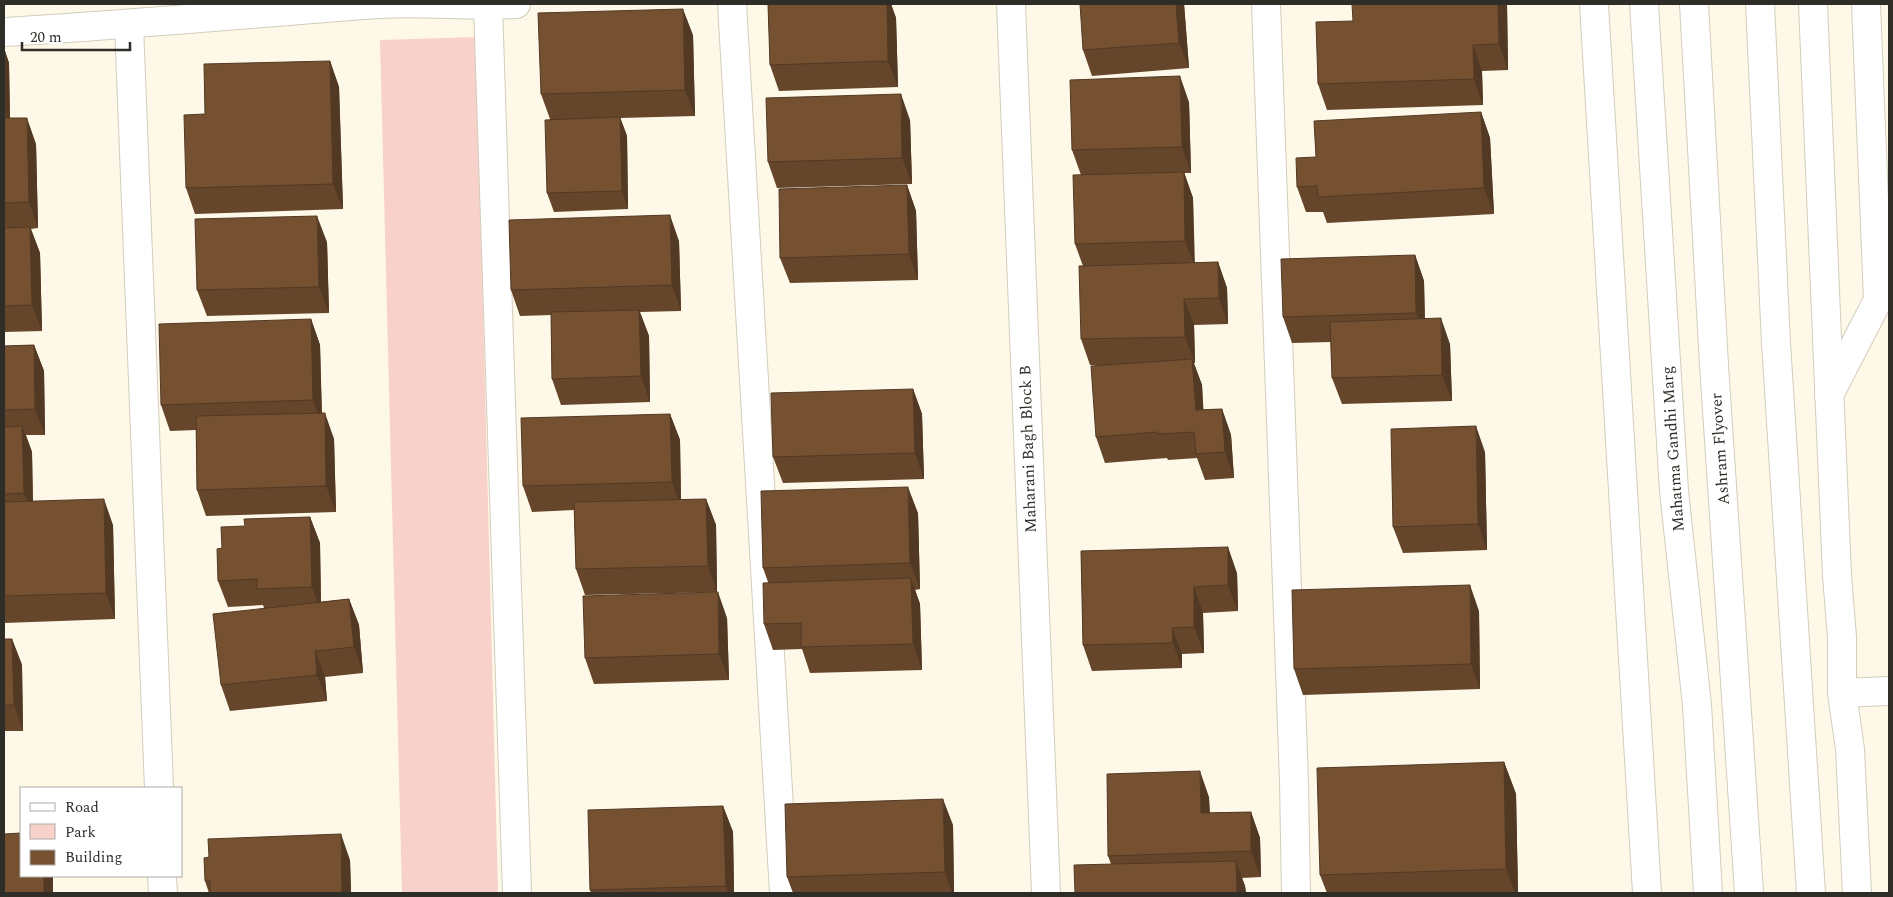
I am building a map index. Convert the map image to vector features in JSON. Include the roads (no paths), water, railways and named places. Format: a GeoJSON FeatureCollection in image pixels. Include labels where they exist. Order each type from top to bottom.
{"type":"FeatureCollection","features":[{"type":"Feature","properties":{"kind":"main road"},"geometry":{"type":"LineString","coordinates":[[4,32],[382,4],[488,6],[516,4]]}},
{"type":"Feature","properties":{"kind":"main road"},"geometry":{"type":"LineString","coordinates":[[732,4],[784,893]]}},
{"type":"Feature","properties":{"kind":"main road","name":"Maharani Bagh Block B"},"geometry":{"type":"LineString","coordinates":[[1011,4],[1046,893]]}},
{"type":"Feature","properties":{"kind":"main road"},"geometry":{"type":"LineString","coordinates":[[1266,4],[1294,782],[1296,893]]}},
{"type":"Feature","properties":{"kind":"main road"},"geometry":{"type":"LineString","coordinates":[[1594,4],[1647,893]]}},
{"type":"Feature","properties":{"kind":"main road","name":"Mahatma Gandhi Marg"},"geometry":{"type":"LineString","coordinates":[[1644,4],[1674,491],[1697,705],[1708,893]]}},
{"type":"Feature","properties":{"kind":"main road","name":"Ashram Flyover"},"geometry":{"type":"LineString","coordinates":[[1694,4],[1714,365],[1749,893]]}},
{"type":"Feature","properties":{"kind":"main road"},"geometry":{"type":"LineString","coordinates":[[1760,4],[1776,343],[1811,893]]}},
{"type":"Feature","properties":{"kind":"main road"},"geometry":{"type":"LineString","coordinates":[[1813,4],[1842,637],[1842,693],[1850,749],[1857,893]]}},
{"type":"Feature","properties":{"kind":"main road"},"geometry":{"type":"LineString","coordinates":[[1830,395],[1878,300],[1866,4]]}},
{"type":"Feature","properties":{"kind":"main road"},"geometry":{"type":"LineString","coordinates":[[488,6],[517,893]]}},
{"type":"Feature","properties":{"kind":"main road"},"geometry":{"type":"LineString","coordinates":[[129,24],[158,787]]}},
{"type":"Feature","properties":{"kind":"main road"},"geometry":{"type":"LineString","coordinates":[[1842,693],[1889,692]]}},
{"type":"Feature","properties":{"kind":"main road"},"geometry":{"type":"LineString","coordinates":[[162,877],[163,893]]}}]}
